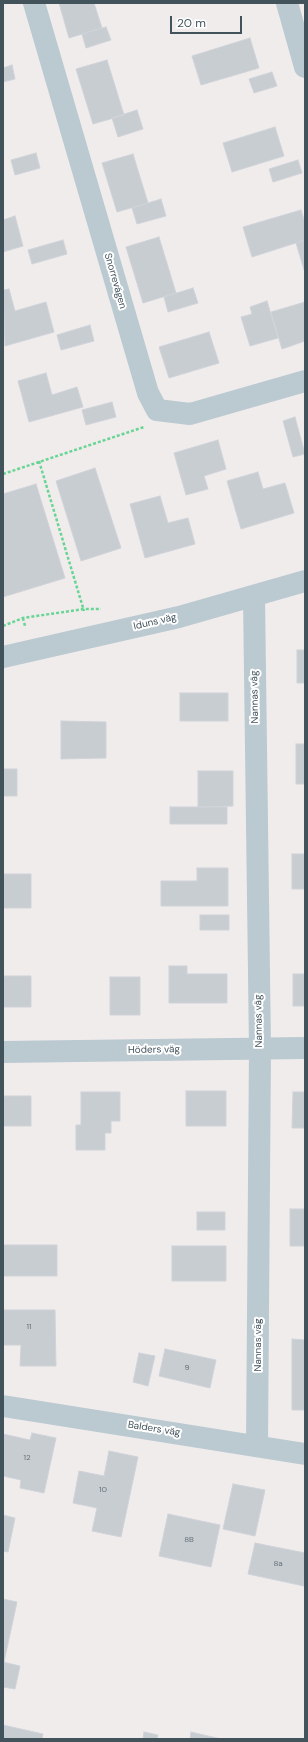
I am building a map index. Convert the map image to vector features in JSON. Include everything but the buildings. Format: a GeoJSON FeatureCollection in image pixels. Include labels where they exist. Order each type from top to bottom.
{"type":"FeatureCollection","features":[{"type":"Feature","properties":{"kind":"street","name":"Snorrevägen"},"geometry":{"type":"LineString","coordinates":[[34,3],[148,393],[157,410]]}},
{"type":"Feature","properties":{"kind":"street"},"geometry":{"type":"LineString","coordinates":[[286,3],[305,67]]}},
{"type":"Feature","properties":{"kind":"street"},"geometry":{"type":"LineString","coordinates":[[157,410],[190,414],[305,381]]}},
{"type":"Feature","properties":{"kind":"street","name":"Iduns väg"},"geometry":{"type":"LineString","coordinates":[[3,657],[180,616],[254,597],[305,581]]}},
{"type":"Feature","properties":{"kind":"street","name":"Nannas väg"},"geometry":{"type":"LineString","coordinates":[[254,597],[260,1048],[257,1445]]}},
{"type":"Feature","properties":{"kind":"street","name":"Höders väg"},"geometry":{"type":"LineString","coordinates":[[3,1052],[305,1048]]}},
{"type":"Feature","properties":{"kind":"street","name":"Balders väg"},"geometry":{"type":"LineString","coordinates":[[3,1406],[257,1445],[305,1454]]}},
{"type":"Feature","properties":{"kind":"path"},"geometry":{"type":"LineString","coordinates":[[3,474],[39,461],[142,429],[157,410]]}},
{"type":"Feature","properties":{"kind":"path"},"geometry":{"type":"LineString","coordinates":[[39,461],[85,613]]}},
{"type":"Feature","properties":{"kind":"path"},"geometry":{"type":"LineString","coordinates":[[3,626],[23,618],[102,609]]}},
{"type":"Feature","properties":{"kind":"path"},"geometry":{"type":"LineString","coordinates":[[23,618],[25,626]]}}]}
